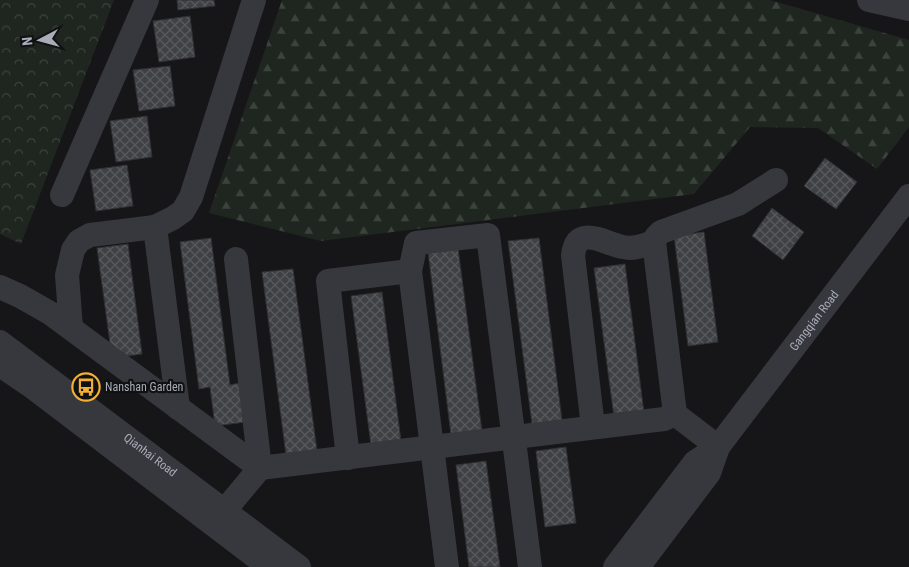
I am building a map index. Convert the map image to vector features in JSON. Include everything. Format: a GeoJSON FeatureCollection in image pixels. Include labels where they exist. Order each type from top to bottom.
{"type":"FeatureCollection","features":[{"type":"Feature","properties":{"kind":"street"},"geometry":{"type":"LineString","coordinates":[[62,195],[147,0]]}},
{"type":"Feature","properties":{"kind":"street"},"geometry":{"type":"LineString","coordinates":[[71,328],[67,275],[73,250],[79,241],[90,235],[155,227],[183,211],[191,197],[254,0]]}},
{"type":"Feature","properties":{"kind":"street"},"geometry":{"type":"LineString","coordinates":[[869,0],[909,9]]}},
{"type":"Feature","properties":{"kind":"street"},"geometry":{"type":"LineString","coordinates":[[718,447],[675,414],[654,242],[656,236],[662,232],[738,204],[776,180]]}},
{"type":"Feature","properties":{"kind":"street","name":"Gangqian Road"},"geometry":{"type":"LineString","coordinates":[[638,567],[709,473],[718,447],[909,196]]}},
{"type":"Feature","properties":{"kind":"street"},"geometry":{"type":"LineString","coordinates":[[155,227],[178,408]]}},
{"type":"Feature","properties":{"kind":"street"},"geometry":{"type":"LineString","coordinates":[[447,567],[410,271],[416,243],[488,235],[530,567]]}},
{"type":"Feature","properties":{"kind":"street"},"geometry":{"type":"LineString","coordinates":[[593,427],[573,254],[574,246],[585,237],[595,238],[624,248],[654,242]]}},
{"type":"Feature","properties":{"kind":"street"},"geometry":{"type":"LineString","coordinates":[[225,510],[260,468],[236,259]]}},
{"type":"Feature","properties":{"kind":"street"},"geometry":{"type":"LineString","coordinates":[[348,458],[328,281],[410,271]]}},
{"type":"Feature","properties":{"kind":"street"},"geometry":{"type":"LineString","coordinates":[[0,287],[50,313],[260,468],[664,419],[675,414]]}},
{"type":"Feature","properties":{"kind":"street","name":"Qianhai Road"},"geometry":{"type":"LineString","coordinates":[[0,342],[299,567]]}},
{"type":"Feature","properties":{"kind":"street","name":"Qianhai Road"},"geometry":{"type":"LineString","coordinates":[[0,366],[31,386],[269,567]]}},
{"type":"Feature","properties":{"kind":"street","name":"Gangqian Road"},"geometry":{"type":"LineString","coordinates":[[615,567],[695,462],[718,447]]}},
{"type":"Feature","properties":{"kind":"green space"},"geometry":{"type":"Polygon","coordinates":[[[0,0],[114,0],[21,244],[0,234],[0,0]]]}},
{"type":"Feature","properties":{"kind":"green space"},"geometry":{"type":"Polygon","coordinates":[[[282,0],[770,0],[909,40],[909,127],[877,169],[818,128],[750,127],[694,194],[321,241],[209,213],[282,0]]]}},
{"type":"Feature","properties":{"kind":"building"},"geometry":{"type":"Polygon","coordinates":[[[177,0],[214,0],[215,6],[178,10],[177,0]]]}},
{"type":"Feature","properties":{"kind":"building"},"geometry":{"type":"Polygon","coordinates":[[[190,16],[195,57],[159,62],[153,21],[190,16]]]}},
{"type":"Feature","properties":{"kind":"building"},"geometry":{"type":"Polygon","coordinates":[[[170,66],[175,106],[139,111],[133,70],[170,66]]]}},
{"type":"Feature","properties":{"kind":"building"},"geometry":{"type":"Polygon","coordinates":[[[147,116],[152,157],[116,162],[110,121],[147,116]]]}},
{"type":"Feature","properties":{"kind":"building"},"geometry":{"type":"Polygon","coordinates":[[[825,158],[857,182],[836,209],[804,186],[825,158]]]}},
{"type":"Feature","properties":{"kind":"building"},"geometry":{"type":"Polygon","coordinates":[[[127,165],[133,206],[96,211],[90,170],[127,165]]]}},
{"type":"Feature","properties":{"kind":"building"},"geometry":{"type":"Polygon","coordinates":[[[772,208],[804,232],[783,260],[752,236],[772,208]]]}},
{"type":"Feature","properties":{"kind":"building"},"geometry":{"type":"Polygon","coordinates":[[[704,232],[718,342],[688,346],[674,236],[704,232]]]}},
{"type":"Feature","properties":{"kind":"building"},"geometry":{"type":"Polygon","coordinates":[[[211,238],[230,385],[240,383],[246,422],[215,426],[210,387],[199,389],[180,242],[211,238]]]}},
{"type":"Feature","properties":{"kind":"building"},"geometry":{"type":"Polygon","coordinates":[[[539,238],[562,420],[532,424],[508,241],[539,238]]]}},
{"type":"Feature","properties":{"kind":"building"},"geometry":{"type":"Polygon","coordinates":[[[128,244],[142,354],[112,358],[97,248],[128,244]]]}},
{"type":"Feature","properties":{"kind":"building"},"geometry":{"type":"Polygon","coordinates":[[[458,248],[482,431],[451,435],[428,252],[458,248]]]}},
{"type":"Feature","properties":{"kind":"building"},"geometry":{"type":"Polygon","coordinates":[[[625,264],[644,413],[614,417],[594,268],[625,264]]]}},
{"type":"Feature","properties":{"kind":"building"},"geometry":{"type":"Polygon","coordinates":[[[293,269],[317,451],[286,455],[262,272],[293,269]]]}},
{"type":"Feature","properties":{"kind":"building"},"geometry":{"type":"Polygon","coordinates":[[[382,292],[401,441],[371,445],[351,296],[382,292]]]}},
{"type":"Feature","properties":{"kind":"building"},"geometry":{"type":"Polygon","coordinates":[[[566,447],[576,523],[545,527],[536,451],[566,447]]]}},
{"type":"Feature","properties":{"kind":"building"},"geometry":{"type":"Polygon","coordinates":[[[486,461],[500,567],[469,567],[456,465],[486,461]]]}},
{"type":"Feature","properties":{"kind":"place","name":"Nanshan Garden"},"geometry":{"type":"Point","coordinates":[86,387]}}]}
